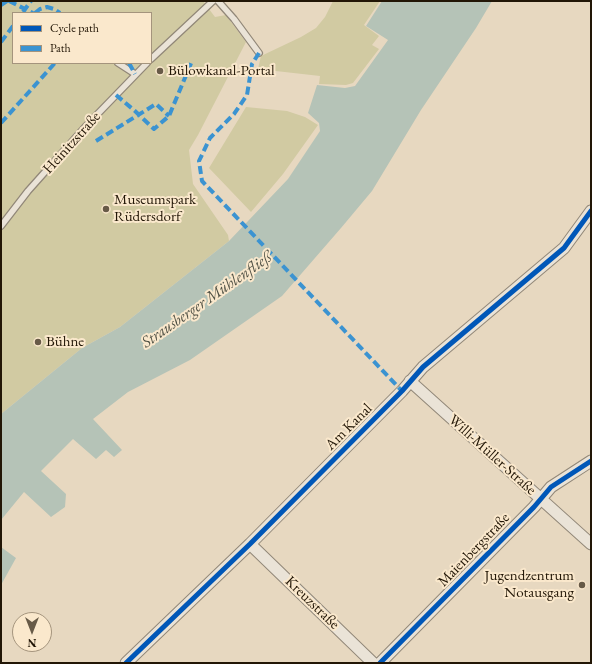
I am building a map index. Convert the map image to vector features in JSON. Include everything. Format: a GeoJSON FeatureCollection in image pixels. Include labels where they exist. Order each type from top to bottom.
{"type":"FeatureCollection","features":[{"type":"Feature","properties":{"kind":"street","name":"Am Kanal"},"geometry":{"type":"LineString","coordinates":[[126,663],[250,544],[402,391],[423,367],[564,248],[591,210]]}},
{"type":"Feature","properties":{"kind":"street","name":"Willi-Müller-Straße"},"geometry":{"type":"LineString","coordinates":[[410,381],[591,544]]}},
{"type":"Feature","properties":{"kind":"street","name":"Maienbergstraße"},"geometry":{"type":"LineString","coordinates":[[380,663],[551,488],[591,461]]}},
{"type":"Feature","properties":{"kind":"street","name":"Kreuzstraße"},"geometry":{"type":"LineString","coordinates":[[250,544],[373,663]]}},
{"type":"Feature","properties":{"kind":"lane"},"geometry":{"type":"LineString","coordinates":[[152,58],[213,1]]}},
{"type":"Feature","properties":{"kind":"lane"},"geometry":{"type":"LineString","coordinates":[[218,1],[234,19],[259,53]]}},
{"type":"Feature","properties":{"kind":"lane"},"geometry":{"type":"LineString","coordinates":[[120,64],[136,74]]}},
{"type":"Feature","properties":{"kind":"lane","name":"Heinitzstraße"},"geometry":{"type":"LineString","coordinates":[[1,226],[28,191],[146,64]]}},
{"type":"Feature","properties":{"kind":"shaded area","name":"Museumspark Rüdersdorf"},"geometry":{"type":"Polygon","coordinates":[[[1,1],[203,1],[215,17],[226,15],[246,42],[189,150],[193,184],[228,235],[229,241],[120,327],[82,348],[1,414],[1,1]]]}},
{"type":"Feature","properties":{"kind":"shaded area"},"geometry":{"type":"Polygon","coordinates":[[[333,1],[380,1],[364,25],[379,36],[372,45],[379,49],[353,83],[346,85],[319,84],[320,76],[258,69],[261,56],[301,37],[316,28],[325,17],[333,1]]]}},
{"type":"Feature","properties":{"kind":"shaded area"},"geometry":{"type":"Polygon","coordinates":[[[246,107],[287,111],[305,117],[318,125],[283,174],[251,212],[209,168],[246,107]]]}},
{"type":"Feature","properties":{"kind":"water","name":"Strausberger Mühlenfließ"},"geometry":{"type":"Polygon","coordinates":[[[382,1],[492,1],[476,28],[421,110],[372,191],[282,296],[190,360],[128,392],[93,419],[122,450],[114,457],[106,450],[96,459],[73,439],[41,471],[66,494],[65,507],[51,517],[24,492],[1,520],[1,414],[82,348],[120,327],[229,241],[288,179],[320,131],[319,123],[308,113],[317,85],[345,88],[355,86],[388,40],[366,26],[382,1]]]}},
{"type":"Feature","properties":{"kind":"water"},"geometry":{"type":"Polygon","coordinates":[[[1,547],[16,558],[1,585],[1,547]]]}},
{"type":"Feature","properties":{"kind":"marked path"},"geometry":{"type":"LineString","coordinates":[[1,5],[7,1]]}},
{"type":"Feature","properties":{"kind":"marked path"},"geometry":{"type":"LineString","coordinates":[[9,1],[31,12]]}},
{"type":"Feature","properties":{"kind":"marked path"},"geometry":{"type":"LineString","coordinates":[[23,12],[31,1]]}},
{"type":"Feature","properties":{"kind":"marked path"},"geometry":{"type":"LineString","coordinates":[[36,12],[47,7],[58,12]]}},
{"type":"Feature","properties":{"kind":"marked path"},"geometry":{"type":"LineString","coordinates":[[1,42],[12,27]]}},
{"type":"Feature","properties":{"kind":"marked path"},"geometry":{"type":"LineString","coordinates":[[259,53],[252,64],[247,95],[234,114],[210,138],[199,161],[202,181],[402,391]]}},
{"type":"Feature","properties":{"kind":"marked path"},"geometry":{"type":"LineString","coordinates":[[116,95],[154,129],[169,116],[192,61]]}},
{"type":"Feature","properties":{"kind":"marked path"},"geometry":{"type":"LineString","coordinates":[[1,123],[54,64]]}},
{"type":"Feature","properties":{"kind":"marked path"},"geometry":{"type":"LineString","coordinates":[[130,64],[135,74]]}},
{"type":"Feature","properties":{"kind":"marked path"},"geometry":{"type":"LineString","coordinates":[[96,141],[156,104],[169,116]]}},
{"type":"Feature","properties":{"kind":"cycle path"},"geometry":{"type":"LineString","coordinates":[[126,663],[250,544],[402,391],[423,367],[564,248],[591,211]]}},
{"type":"Feature","properties":{"kind":"cycle path"},"geometry":{"type":"LineString","coordinates":[[380,663],[534,507],[551,487],[591,461]]}},
{"type":"Feature","properties":{"kind":"place","name":"Bülowkanal-Portal"},"geometry":{"type":"Point","coordinates":[160,71]}},
{"type":"Feature","properties":{"kind":"place","name":"Museumspark Rüdersdorf"},"geometry":{"type":"Point","coordinates":[106,209]}},
{"type":"Feature","properties":{"kind":"place","name":"Bühne"},"geometry":{"type":"Point","coordinates":[38,342]}},
{"type":"Feature","properties":{"kind":"place","name":"Jugendzentrum Notausgang"},"geometry":{"type":"Point","coordinates":[582,585]}}]}
